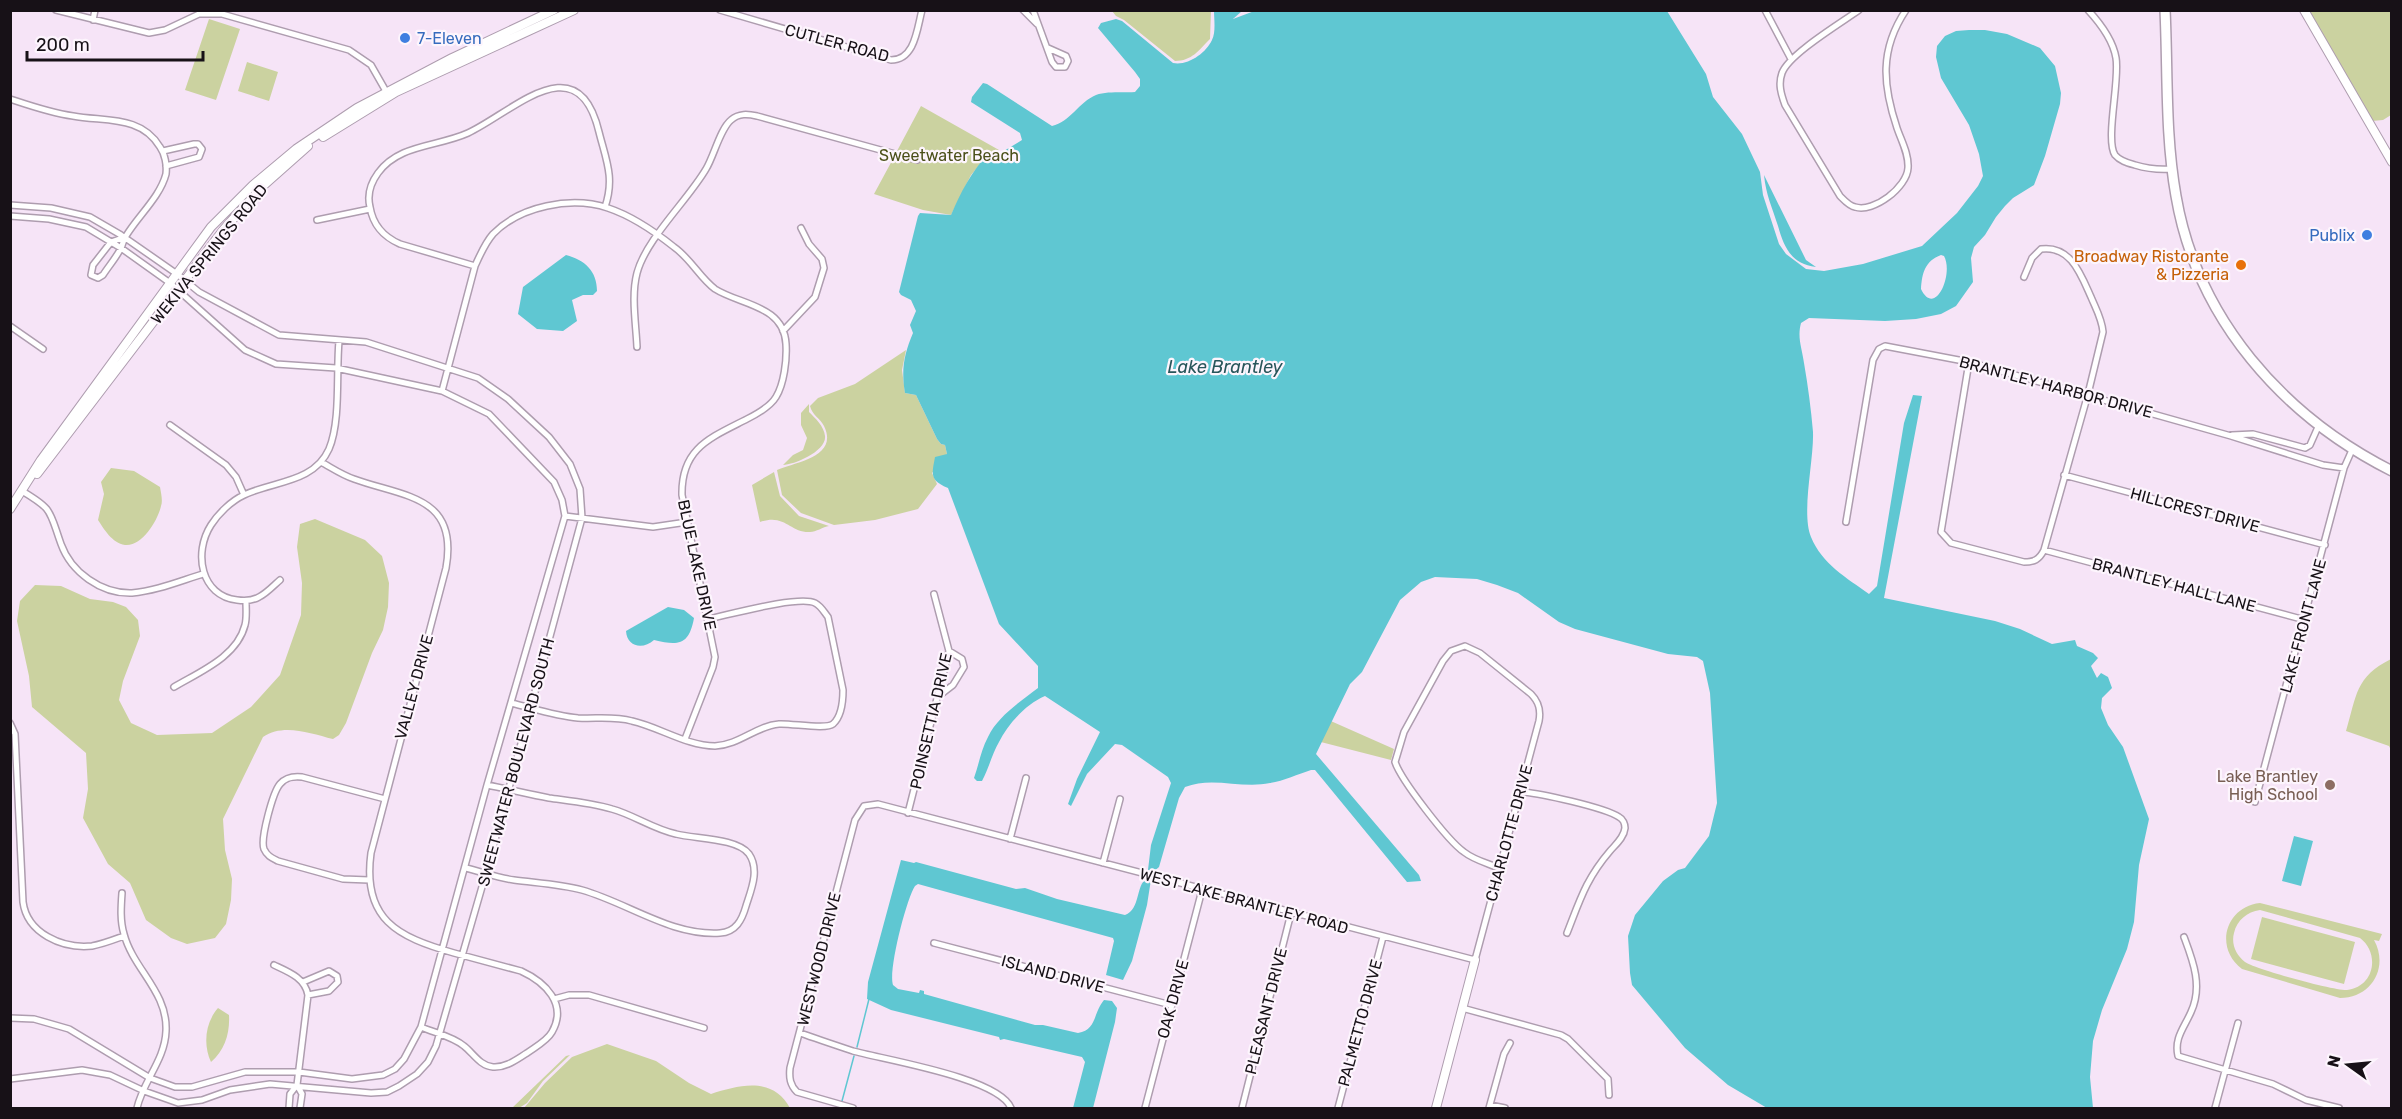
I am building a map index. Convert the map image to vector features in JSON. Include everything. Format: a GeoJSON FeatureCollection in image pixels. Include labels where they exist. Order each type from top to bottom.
{"type":"FeatureCollection","features":[{"type":"Feature","properties":{"kind":"main road","name":"WEKIVA SPRINGS ROAD"},"geometry":{"type":"LineString","coordinates":[[22,491],[45,465],[224,229],[273,177],[309,145],[387,94],[554,10]]}},
{"type":"Feature","properties":{"kind":"main road","name":"WEKIVA SPRINGS ROAD"},"geometry":{"type":"LineString","coordinates":[[10,509],[41,459],[211,227],[253,185],[296,149],[357,108],[574,10]]}},
{"type":"Feature","properties":{"kind":"main road"},"geometry":{"type":"LineString","coordinates":[[2304,10],[2391,162]]}},
{"type":"Feature","properties":{"kind":"main road"},"geometry":{"type":"LineString","coordinates":[[2166,11],[2172,169],[2176,199],[2189,246],[2218,311],[2234,337],[2283,396],[2318,427],[2352,450],[2391,471]]}},
{"type":"Feature","properties":{"kind":"main road"},"geometry":{"type":"LineString","coordinates":[[1436,1108],[1475,960]]}},
{"type":"Feature","properties":{"kind":"street"},"geometry":{"type":"LineString","coordinates":[[56,10],[79,13],[93,20],[149,33],[165,30],[199,14],[222,14],[349,50],[361,56],[371,65],[387,94]]}},
{"type":"Feature","properties":{"kind":"street"},"geometry":{"type":"LineString","coordinates":[[93,20],[95,10]]}},
{"type":"Feature","properties":{"kind":"street","name":"CUTLER ROAD"},"geometry":{"type":"LineString","coordinates":[[720,10],[891,60],[898,60],[906,56],[922,10]]}},
{"type":"Feature","properties":{"kind":"street"},"geometry":{"type":"LineString","coordinates":[[1033,10],[1048,48]]}},
{"type":"Feature","properties":{"kind":"street"},"geometry":{"type":"LineString","coordinates":[[1765,10],[1791,59]]}},
{"type":"Feature","properties":{"kind":"street"},"geometry":{"type":"LineString","coordinates":[[1859,10],[1791,59],[1782,72],[1780,81],[1785,105],[1844,200],[1856,208],[1876,204],[1898,190],[1907,175],[1907,156],[1888,103],[1885,67],[1893,34],[1906,10]]}},
{"type":"Feature","properties":{"kind":"street"},"geometry":{"type":"LineString","coordinates":[[2088,10],[2109,37],[2116,57],[2112,142],[2116,156],[2130,164],[2152,170],[2172,169]]}},
{"type":"Feature","properties":{"kind":"street"},"geometry":{"type":"LineString","coordinates":[[1023,11],[1038,24]]}},
{"type":"Feature","properties":{"kind":"street"},"geometry":{"type":"LineString","coordinates":[[476,266],[389,239],[374,222],[370,209],[369,190],[374,178],[384,165],[397,155],[467,134],[531,95],[549,88],[562,87],[582,95],[596,118],[611,182],[605,207]]}},
{"type":"Feature","properties":{"kind":"street"},"geometry":{"type":"LineString","coordinates":[[10,99],[55,113],[119,120],[149,132],[163,151],[166,166],[162,182],[103,275],[94,278],[90,271],[111,242],[125,237]]}},
{"type":"Feature","properties":{"kind":"street"},"geometry":{"type":"LineString","coordinates":[[636,347],[636,282],[641,263],[658,235],[703,175],[728,123],[741,114],[757,116],[917,160]]}},
{"type":"Feature","properties":{"kind":"street"},"geometry":{"type":"LineString","coordinates":[[163,151],[198,144],[202,149],[199,157],[193,160],[166,166]]}},
{"type":"Feature","properties":{"kind":"street"},"geometry":{"type":"LineString","coordinates":[[442,391],[476,266],[484,247],[493,234],[519,215],[555,204],[605,207],[625,215],[658,235],[693,263],[706,281],[715,288],[765,310],[776,320],[783,331],[815,297],[822,280],[824,268],[822,259],[809,244],[801,228]]}},
{"type":"Feature","properties":{"kind":"street","name":"SWEETWATER BOULEVARD SOUTH"},"geometry":{"type":"LineString","coordinates":[[10,205],[51,208],[90,217],[125,237],[199,292],[279,335],[366,342],[478,378],[508,399],[549,437],[570,464],[580,489],[582,518],[486,873],[440,1034],[428,1062],[399,1086],[387,1092],[357,1093],[270,1084],[230,1090],[202,1100],[178,1103],[144,1091],[110,1075],[82,1070],[10,1079]]}},
{"type":"Feature","properties":{"kind":"street"},"geometry":{"type":"LineString","coordinates":[[20,216],[21,205]]}},
{"type":"Feature","properties":{"kind":"street"},"geometry":{"type":"LineString","coordinates":[[318,220],[370,209]]}},
{"type":"Feature","properties":{"kind":"street"},"geometry":{"type":"LineString","coordinates":[[10,216],[49,219],[86,227],[121,248],[170,283],[245,350],[276,364],[336,368],[442,391],[489,414],[554,482],[562,500],[565,516],[653,527],[687,522]]}},
{"type":"Feature","properties":{"kind":"street"},"geometry":{"type":"LineString","coordinates":[[1969,362],[1941,532],[1951,543],[2024,562],[2033,562],[2041,557],[2044,550],[2101,344],[2102,322],[2078,268],[2066,255],[2055,250],[2041,249],[2032,258],[2024,277]]}},
{"type":"Feature","properties":{"kind":"street"},"geometry":{"type":"LineString","coordinates":[[10,327],[43,349]]}},
{"type":"Feature","properties":{"kind":"street","name":"BLUE LAKE DRIVE"},"geometry":{"type":"LineString","coordinates":[[685,739],[713,667],[714,645],[687,522],[682,482],[689,457],[696,448],[758,413],[776,397],[784,366],[786,343],[783,331]]}},
{"type":"Feature","properties":{"kind":"street"},"geometry":{"type":"LineString","coordinates":[[280,580],[257,598],[246,601],[220,596],[213,591],[203,574],[202,553],[210,526],[224,509],[244,495],[308,473],[321,462],[329,450],[334,433],[339,341]]}},
{"type":"Feature","properties":{"kind":"street","name":"BRANTLEY HARBOR DRIVE"},"geometry":{"type":"LineString","coordinates":[[1846,522],[1873,360],[1880,349],[1891,346],[1969,362],[2088,394],[2323,465],[2344,468]]}},
{"type":"Feature","properties":{"kind":"street"},"geometry":{"type":"LineString","coordinates":[[170,425],[226,465],[236,477],[244,495]]}},
{"type":"Feature","properties":{"kind":"street","name":"BRANTLEY HARBOR DRIVE"},"geometry":{"type":"LineString","coordinates":[[2231,436],[2253,434],[2305,448],[2310,445],[2318,427]]}},
{"type":"Feature","properties":{"kind":"street","name":"LAKE FRONT LANE"},"geometry":{"type":"LineString","coordinates":[[2255,802],[2344,468],[2352,450]]}},
{"type":"Feature","properties":{"kind":"street","name":"VALLEY DRIVE"},"geometry":{"type":"LineString","coordinates":[[321,462],[354,479],[420,499],[436,514],[448,540],[446,568],[370,853],[369,880],[382,917],[392,927],[420,943],[462,955]]}},
{"type":"Feature","properties":{"kind":"street","name":"HILLCREST DRIVE"},"geometry":{"type":"LineString","coordinates":[[2064,475],[2325,545]]}},
{"type":"Feature","properties":{"kind":"street"},"geometry":{"type":"LineString","coordinates":[[22,491],[41,502],[49,510],[56,524],[61,545],[72,564],[85,578],[96,584],[132,593],[158,588],[203,574]]}},
{"type":"Feature","properties":{"kind":"street","name":"SWEETWATER BOULEVARD SOUTH"},"geometry":{"type":"LineString","coordinates":[[10,1018],[34,1019],[69,1029],[150,1078],[175,1087],[192,1087],[245,1072],[299,1072],[352,1079],[384,1075],[395,1069],[404,1059],[421,1027],[487,784],[565,516]]}},
{"type":"Feature","properties":{"kind":"street","name":"BRANTLEY HALL LANE"},"geometry":{"type":"LineString","coordinates":[[2044,550],[2305,620]]}},
{"type":"Feature","properties":{"kind":"street","name":"POINSETTIA DRIVE"},"geometry":{"type":"LineString","coordinates":[[908,813],[949,651],[934,594]]}},
{"type":"Feature","properties":{"kind":"street"},"geometry":{"type":"LineString","coordinates":[[511,703],[579,718],[611,717],[630,720],[701,744],[715,746],[734,743],[759,729],[776,724],[831,726],[840,713],[843,690],[828,617],[815,603],[798,600],[708,620]]}},
{"type":"Feature","properties":{"kind":"street"},"geometry":{"type":"LineString","coordinates":[[174,687],[223,657],[234,646],[246,624],[246,601]]}},
{"type":"Feature","properties":{"kind":"street","name":"CHARLOTTE DRIVE"},"geometry":{"type":"LineString","coordinates":[[1475,960],[1539,721],[1539,706],[1531,694],[1480,653],[1468,647],[1458,647],[1451,651],[1443,662],[1409,722],[1395,762],[1402,776],[1451,840],[1469,856],[1498,868]]}},
{"type":"Feature","properties":{"kind":"street"},"geometry":{"type":"LineString","coordinates":[[939,696],[952,685],[964,667],[962,659],[949,651]]}},
{"type":"Feature","properties":{"kind":"street"},"geometry":{"type":"LineString","coordinates":[[10,723],[15,734],[22,902],[28,922],[54,940],[72,945],[90,946],[124,936]]}},
{"type":"Feature","properties":{"kind":"street"},"geometry":{"type":"LineString","coordinates":[[369,880],[343,879],[278,861],[269,857],[264,851],[263,837],[277,787],[289,778],[302,777],[385,799]]}},
{"type":"Feature","properties":{"kind":"street"},"geometry":{"type":"LineString","coordinates":[[1010,839],[1026,778]]}},
{"type":"Feature","properties":{"kind":"street"},"geometry":{"type":"LineString","coordinates":[[466,868],[514,880],[584,890],[671,925],[711,933],[731,931],[738,925],[744,915],[752,888],[755,869],[753,862],[742,848],[732,843],[675,834],[614,809],[591,803],[487,784]]}},
{"type":"Feature","properties":{"kind":"street"},"geometry":{"type":"LineString","coordinates":[[1520,792],[1541,794],[1609,813],[1621,818],[1624,822],[1625,828],[1620,840],[1593,871],[1586,884],[1567,933]]}},
{"type":"Feature","properties":{"kind":"street"},"geometry":{"type":"LineString","coordinates":[[1103,863],[1120,799]]}},
{"type":"Feature","properties":{"kind":"street","name":"WEST LAKE BRANTLEY ROAD"},"geometry":{"type":"LineString","coordinates":[[864,806],[878,804],[1475,960]]}},
{"type":"Feature","properties":{"kind":"street","name":"WESTWOOD DRIVE"},"geometry":{"type":"LineString","coordinates":[[864,806],[855,820],[800,1033],[853,1051],[947,1074],[984,1087],[1003,1096],[1011,1108]]}},
{"type":"Feature","properties":{"kind":"street","name":"OAK DRIVE"},"geometry":{"type":"LineString","coordinates":[[1144,1108],[1202,890]]}},
{"type":"Feature","properties":{"kind":"street"},"geometry":{"type":"LineString","coordinates":[[122,893],[121,919],[124,936],[133,956],[156,991],[164,1012],[166,1030],[164,1048],[137,1108]]}},
{"type":"Feature","properties":{"kind":"street","name":"PLEASANT DRIVE"},"geometry":{"type":"LineString","coordinates":[[1242,1108],[1291,913]]}},
{"type":"Feature","properties":{"kind":"street","name":"PALMETTO DRIVE"},"geometry":{"type":"LineString","coordinates":[[1338,1108],[1383,937]]}},
{"type":"Feature","properties":{"kind":"street"},"geometry":{"type":"LineString","coordinates":[[2184,937],[2196,970],[2196,994],[2193,1010],[2177,1040],[2178,1056],[2273,1084],[2306,1100],[2339,1108]]}},
{"type":"Feature","properties":{"kind":"street","name":"ISLAND DRIVE"},"geometry":{"type":"LineString","coordinates":[[934,944],[1171,1005]]}},
{"type":"Feature","properties":{"kind":"street"},"geometry":{"type":"LineString","coordinates":[[421,1027],[456,1041],[486,1066],[501,1066],[514,1062],[552,1034],[557,1011],[554,999],[550,991],[536,978],[521,971],[462,955]]}},
{"type":"Feature","properties":{"kind":"street"},"geometry":{"type":"LineString","coordinates":[[274,965],[303,982],[308,995],[297,1085],[290,1094],[289,1108]]}},
{"type":"Feature","properties":{"kind":"street"},"geometry":{"type":"LineString","coordinates":[[303,982],[329,971],[337,976],[338,981],[329,991],[308,995]]}},
{"type":"Feature","properties":{"kind":"street"},"geometry":{"type":"LineString","coordinates":[[554,999],[569,995],[589,995],[705,1028]]}},
{"type":"Feature","properties":{"kind":"street"},"geometry":{"type":"LineString","coordinates":[[1462,1008],[1551,1031],[1568,1039],[1608,1079],[1609,1095]]}},
{"type":"Feature","properties":{"kind":"street"},"geometry":{"type":"LineString","coordinates":[[2215,1108],[2238,1023]]}},
{"type":"Feature","properties":{"kind":"street"},"geometry":{"type":"LineString","coordinates":[[800,1033],[790,1068],[792,1087],[806,1096],[853,1108]]}},
{"type":"Feature","properties":{"kind":"street"},"geometry":{"type":"LineString","coordinates":[[1505,1108],[1490,1107],[1504,1054],[1510,1043]]}},
{"type":"Feature","properties":{"kind":"street"},"geometry":{"type":"LineString","coordinates":[[297,1085],[302,1094],[300,1108]]}},
{"type":"Feature","properties":{"kind":"green space"},"geometry":{"type":"Polygon","coordinates":[[[1112,11],[1211,11],[1210,39],[1191,57],[1175,61],[1112,11]]]}},
{"type":"Feature","properties":{"kind":"green space"},"geometry":{"type":"Polygon","coordinates":[[[2308,11],[2391,11],[2391,115],[2383,120],[2372,121],[2308,11]]]}},
{"type":"Feature","properties":{"kind":"green space"},"geometry":{"type":"Polygon","coordinates":[[[209,19],[240,29],[216,100],[185,90],[209,19]]]}},
{"type":"Feature","properties":{"kind":"green space"},"geometry":{"type":"Polygon","coordinates":[[[247,62],[278,72],[269,101],[238,91],[247,62]]]}},
{"type":"Feature","properties":{"kind":"green space","name":"Sweetwater Beach"},"geometry":{"type":"Polygon","coordinates":[[[921,106],[999,150],[991,156],[988,155],[971,175],[951,215],[923,210],[874,194],[894,157],[919,163],[921,158],[897,151],[921,106]]]}},
{"type":"Feature","properties":{"kind":"green space"},"geometry":{"type":"Polygon","coordinates":[[[906,350],[902,370],[905,393],[916,395],[937,439],[945,445],[947,454],[932,473],[937,484],[918,509],[875,520],[834,525],[801,513],[782,495],[777,470],[813,457],[826,445],[827,436],[824,426],[812,412],[810,406],[818,398],[855,384],[906,350]]]}},
{"type":"Feature","properties":{"kind":"green space"},"geometry":{"type":"Polygon","coordinates":[[[809,404],[809,412],[823,429],[824,442],[809,456],[783,465],[793,455],[803,450],[807,438],[801,425],[801,413],[809,404]]]}},
{"type":"Feature","properties":{"kind":"green space"},"geometry":{"type":"Polygon","coordinates":[[[111,468],[134,471],[160,487],[162,502],[156,518],[148,532],[137,542],[131,544],[116,542],[98,520],[104,494],[101,482],[111,468]]]}},
{"type":"Feature","properties":{"kind":"green space"},"geometry":{"type":"Polygon","coordinates":[[[774,472],[780,496],[799,516],[829,526],[810,532],[797,530],[782,521],[760,522],[752,485],[774,472]]]}},
{"type":"Feature","properties":{"kind":"green space"},"geometry":{"type":"Polygon","coordinates":[[[315,519],[365,540],[382,556],[389,583],[388,607],[383,630],[346,723],[339,735],[333,739],[288,730],[263,737],[223,819],[225,850],[232,879],[226,924],[215,938],[187,944],[171,938],[146,920],[130,883],[108,864],[83,818],[88,789],[86,753],[32,707],[29,676],[17,621],[20,601],[35,585],[61,586],[90,599],[113,602],[126,607],[138,620],[140,636],[123,681],[119,700],[131,723],[157,735],[212,733],[251,707],[280,675],[301,615],[302,583],[297,547],[300,524],[315,519]]]}},
{"type":"Feature","properties":{"kind":"green space"},"geometry":{"type":"Polygon","coordinates":[[[2391,659],[2391,750],[2389,746],[2346,731],[2359,688],[2364,680],[2379,666],[2391,659]]]}},
{"type":"Feature","properties":{"kind":"green space"},"geometry":{"type":"Polygon","coordinates":[[[1324,718],[1394,749],[1391,760],[1313,740],[1324,718]]]}},
{"type":"Feature","properties":{"kind":"green space"},"geometry":{"type":"Polygon","coordinates":[[[2260,903],[2382,934],[2379,941],[2374,940],[2380,960],[2375,979],[2361,993],[2340,998],[2242,969],[2233,960],[2226,940],[2227,930],[2232,920],[2238,912],[2260,903]],[[2260,910],[2247,915],[2240,921],[2235,928],[2233,941],[2239,956],[2245,962],[2278,974],[2347,990],[2364,983],[2371,969],[2370,952],[2360,938],[2260,910]]]}},
{"type":"Feature","properties":{"kind":"green space"},"geometry":{"type":"Polygon","coordinates":[[[2262,917],[2355,942],[2344,984],[2251,959],[2262,917]]]}},
{"type":"Feature","properties":{"kind":"green space"},"geometry":{"type":"Polygon","coordinates":[[[218,1008],[229,1015],[229,1028],[223,1047],[211,1062],[206,1041],[210,1020],[218,1008]]]}},
{"type":"Feature","properties":{"kind":"green space"},"geometry":{"type":"Polygon","coordinates":[[[607,1044],[656,1061],[689,1083],[711,1094],[744,1086],[765,1087],[783,1098],[790,1108],[524,1108],[545,1083],[572,1057],[607,1044]]]}},
{"type":"Feature","properties":{"kind":"green space"},"geometry":{"type":"Polygon","coordinates":[[[570,1055],[543,1081],[527,1103],[519,1108],[512,1108],[566,1056],[570,1055]]]}},
{"type":"Feature","properties":{"kind":"water","name":"Lake Brantley"},"geometry":{"type":"Polygon","coordinates":[[[1257,10],[1667,11],[1706,74],[1713,97],[1742,134],[1760,172],[1763,195],[1779,244],[1786,254],[1806,269],[1824,271],[1863,264],[1922,246],[1957,213],[1978,186],[1983,176],[1979,154],[1969,125],[1941,78],[1936,57],[1937,46],[1945,36],[1956,31],[1969,30],[2007,34],[2040,48],[2055,66],[2061,93],[2060,104],[2034,185],[2005,206],[1974,247],[1971,258],[1973,282],[1956,306],[1941,314],[1916,319],[1885,321],[1809,318],[1801,323],[1800,338],[1813,432],[1808,527],[1816,547],[1828,563],[1869,594],[1877,586],[1904,423],[1913,395],[1922,396],[1884,598],[1995,621],[2020,629],[2052,644],[2075,640],[2077,646],[2093,653],[2098,658],[2091,666],[2097,678],[2101,673],[2108,677],[2112,688],[2102,698],[2101,708],[2108,725],[2123,747],[2149,819],[2139,865],[2134,922],[2127,949],[2102,1010],[2093,1041],[2090,1077],[2093,1108],[1767,1108],[1728,1085],[1685,1048],[1632,985],[1630,973],[1628,936],[1635,915],[1663,881],[1678,870],[1685,868],[1709,836],[1717,803],[1710,693],[1703,661],[1697,657],[1668,654],[1575,629],[1559,622],[1518,593],[1477,579],[1435,577],[1421,582],[1400,600],[1362,672],[1350,684],[1316,754],[1419,875],[1421,881],[1407,882],[1315,770],[1311,770],[1270,783],[1248,785],[1216,782],[1185,787],[1179,798],[1159,867],[1152,873],[1147,905],[1132,961],[1123,980],[1106,975],[1113,938],[918,884],[915,886],[907,905],[895,951],[892,977],[893,985],[898,989],[919,993],[920,990],[924,991],[924,994],[1035,1025],[1078,1033],[1092,1025],[1104,1000],[1112,1001],[1117,1008],[1115,1022],[1093,1108],[1073,1108],[1085,1062],[1082,1057],[1000,1040],[999,1037],[891,1010],[867,999],[868,982],[901,860],[1016,889],[1025,888],[1057,899],[1125,915],[1134,908],[1141,886],[1147,878],[1151,845],[1171,783],[1168,777],[1122,745],[1115,744],[1087,774],[1071,806],[1068,804],[1077,779],[1100,732],[1045,696],[1024,709],[1007,728],[982,781],[974,778],[992,729],[1010,710],[1038,688],[1038,666],[999,624],[948,488],[933,476],[935,457],[947,454],[945,445],[937,439],[916,395],[905,393],[904,362],[913,333],[910,325],[916,311],[911,300],[899,292],[918,216],[920,213],[951,215],[976,168],[988,154],[994,157],[1022,140],[1020,133],[971,102],[972,97],[983,83],[1052,126],[1064,120],[1084,102],[1096,95],[1135,92],[1140,86],[1140,79],[1135,72],[1098,28],[1101,23],[1116,19],[1122,21],[1173,63],[1179,63],[1196,58],[1209,45],[1214,33],[1214,11],[1242,11],[1233,19],[1257,10]],[[1941,255],[1931,261],[1924,273],[1921,289],[1926,297],[1932,299],[1942,290],[1947,273],[1944,256],[1941,255]]]}},
{"type":"Feature","properties":{"kind":"water"},"geometry":{"type":"Polygon","coordinates":[[[1764,175],[1806,260],[1816,267],[1800,262],[1786,247],[1769,201],[1764,175]]]}},
{"type":"Feature","properties":{"kind":"water"},"geometry":{"type":"Polygon","coordinates":[[[566,255],[589,267],[595,278],[597,291],[593,295],[583,295],[572,300],[577,321],[563,331],[537,329],[518,314],[523,287],[566,255]]]}},
{"type":"Feature","properties":{"kind":"water"},"geometry":{"type":"Polygon","coordinates":[[[668,607],[684,610],[694,618],[686,638],[676,643],[654,640],[641,646],[629,641],[626,631],[668,607]]]}},
{"type":"Feature","properties":{"kind":"water"},"geometry":{"type":"Polygon","coordinates":[[[2294,836],[2313,841],[2301,886],[2282,881],[2294,836]]]}},
{"type":"Feature","properties":{"kind":"waterway"},"geometry":{"type":"LineString","coordinates":[[857,1047],[869,999]]}},
{"type":"Feature","properties":{"kind":"waterway"},"geometry":{"type":"LineString","coordinates":[[842,1101],[854,1056]]}},
{"type":"Feature","properties":{"kind":"place","name":"7-Eleven"},"geometry":{"type":"Point","coordinates":[405,38]}},
{"type":"Feature","properties":{"kind":"place","name":"Publix"},"geometry":{"type":"Point","coordinates":[2367,235]}},
{"type":"Feature","properties":{"kind":"place","name":"Broadway Ristorante & Pizzeria"},"geometry":{"type":"Point","coordinates":[2241,265]}},
{"type":"Feature","properties":{"kind":"place","name":"Lake Brantley High School"},"geometry":{"type":"Point","coordinates":[2330,785]}}]}
